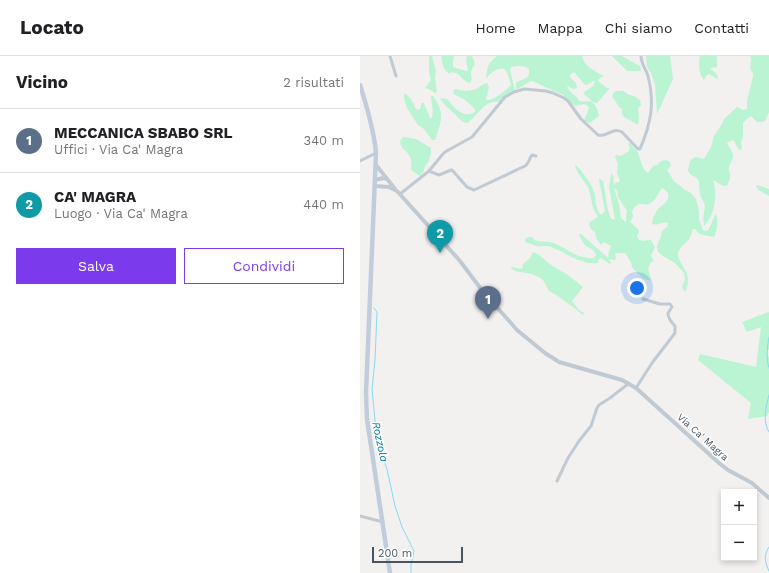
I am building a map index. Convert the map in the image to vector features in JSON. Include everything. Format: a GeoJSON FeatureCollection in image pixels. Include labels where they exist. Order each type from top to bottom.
{"type":"FeatureCollection","features":[{"type":"Feature","properties":{"kind":"main road"},"geometry":{"type":"LineString","coordinates":[[360,85],[371,123],[376,153],[366,393],[368,419],[390,573]]}},
{"type":"Feature","properties":{"kind":"street"},"geometry":{"type":"LineString","coordinates":[[390,56],[396,76]]}},
{"type":"Feature","properties":{"kind":"street"},"geometry":{"type":"LineString","coordinates":[[375,186],[389,188],[398,192],[429,171],[442,155],[472,137],[505,97],[524,89],[546,91],[564,98],[568,101],[581,119],[598,135],[601,136],[615,130],[620,130],[635,147],[640,149],[646,134],[652,109],[648,75],[641,61],[641,56]]}},
{"type":"Feature","properties":{"kind":"street"},"geometry":{"type":"LineString","coordinates":[[360,161],[376,153]]}},
{"type":"Feature","properties":{"kind":"street"},"geometry":{"type":"LineString","coordinates":[[429,171],[439,175],[452,170],[467,187],[474,190],[525,166],[529,163],[532,155],[536,156]]}},
{"type":"Feature","properties":{"kind":"street","name":"Via Ca' Magra"},"geometry":{"type":"LineString","coordinates":[[376,165],[398,192],[460,261],[484,293],[511,324],[545,353],[559,362],[629,383],[719,463],[728,470],[752,483],[769,498]]}},
{"type":"Feature","properties":{"kind":"street"},"geometry":{"type":"LineString","coordinates":[[375,180],[387,178],[389,181]]}},
{"type":"Feature","properties":{"kind":"street"},"geometry":{"type":"LineString","coordinates":[[636,388],[652,363],[675,333],[675,326],[668,316],[668,313],[672,307],[670,304],[660,304],[643,299]]}},
{"type":"Feature","properties":{"kind":"street"},"geometry":{"type":"LineString","coordinates":[[557,481],[568,458],[591,426],[599,405],[629,383]]}},
{"type":"Feature","properties":{"kind":"street"},"geometry":{"type":"LineString","coordinates":[[360,516],[383,522]]}},
{"type":"Feature","properties":{"kind":"green space"},"geometry":{"type":"Polygon","coordinates":[[[429,56],[432,56],[436,71],[435,78],[437,92],[435,93],[425,88],[431,80],[429,73],[429,56]]]}},
{"type":"Feature","properties":{"kind":"green space"},"geometry":{"type":"Polygon","coordinates":[[[441,56],[454,56],[453,67],[466,71],[468,70],[466,61],[467,56],[472,56],[475,64],[471,73],[472,79],[470,83],[455,73],[451,72],[450,74],[447,72],[443,66],[441,56]]]}},
{"type":"Feature","properties":{"kind":"green space"},"geometry":{"type":"Polygon","coordinates":[[[497,56],[582,56],[587,66],[604,76],[598,81],[607,88],[610,88],[597,103],[593,102],[583,93],[593,86],[595,81],[585,85],[574,72],[570,75],[570,77],[576,83],[577,88],[574,89],[567,86],[579,101],[590,101],[594,103],[599,116],[590,123],[584,121],[589,108],[588,106],[584,104],[576,106],[563,95],[532,81],[516,89],[516,83],[526,78],[529,73],[529,69],[518,66],[511,67],[510,70],[515,90],[499,102],[486,105],[468,123],[463,122],[443,103],[440,98],[447,99],[459,112],[470,114],[475,112],[475,109],[465,100],[454,94],[453,91],[455,89],[470,91],[487,83],[489,87],[486,100],[490,100],[504,92],[511,85],[507,72],[504,69],[494,71],[486,78],[488,66],[497,56]]]}},
{"type":"Feature","properties":{"kind":"green space"},"geometry":{"type":"Polygon","coordinates":[[[612,56],[622,56],[640,66],[641,71],[627,71],[612,56]]]}},
{"type":"Feature","properties":{"kind":"green space"},"geometry":{"type":"Polygon","coordinates":[[[646,56],[670,56],[673,79],[657,114],[655,85],[651,73],[647,67],[646,56]]]}},
{"type":"Feature","properties":{"kind":"green space"},"geometry":{"type":"Polygon","coordinates":[[[700,56],[717,56],[717,67],[710,69],[716,73],[718,79],[709,74],[704,80],[699,69],[700,56]]]}},
{"type":"Feature","properties":{"kind":"green space"},"geometry":{"type":"Polygon","coordinates":[[[750,56],[769,56],[769,112],[765,121],[757,122],[751,116],[743,123],[741,150],[739,150],[732,140],[727,143],[733,154],[729,168],[730,179],[727,186],[713,180],[715,198],[713,210],[704,226],[703,219],[705,205],[700,195],[698,179],[688,171],[690,161],[695,157],[704,159],[711,147],[714,136],[724,119],[737,107],[743,110],[747,109],[747,101],[753,76],[750,69],[750,56]]]}},
{"type":"Feature","properties":{"kind":"green space"},"geometry":{"type":"Polygon","coordinates":[[[624,91],[640,100],[641,105],[638,108],[638,125],[624,117],[622,114],[622,109],[612,96],[614,92],[624,91]]]}},
{"type":"Feature","properties":{"kind":"green space"},"geometry":{"type":"Polygon","coordinates":[[[404,93],[413,102],[416,109],[419,110],[421,103],[424,103],[431,119],[433,110],[431,96],[433,96],[437,102],[440,108],[441,118],[435,140],[432,140],[424,129],[418,125],[407,108],[404,93]]]}},
{"type":"Feature","properties":{"kind":"green space"},"geometry":{"type":"Polygon","coordinates":[[[405,137],[416,139],[431,148],[430,158],[420,176],[411,170],[411,158],[403,149],[401,144],[400,141],[405,137]]]}},
{"type":"Feature","properties":{"kind":"green space"},"geometry":{"type":"Polygon","coordinates":[[[628,143],[630,143],[637,152],[643,167],[648,173],[653,166],[657,165],[661,161],[666,160],[670,162],[671,166],[667,170],[674,181],[691,193],[696,199],[699,219],[703,230],[708,230],[716,214],[717,226],[714,237],[699,234],[695,229],[693,229],[690,238],[682,246],[678,253],[678,257],[688,277],[685,292],[682,287],[685,279],[684,273],[675,263],[663,256],[657,250],[662,231],[667,227],[668,223],[652,224],[653,218],[658,209],[668,199],[668,193],[662,188],[651,203],[646,205],[639,204],[635,207],[632,211],[633,217],[630,222],[639,230],[637,236],[639,240],[651,240],[655,247],[651,256],[654,261],[651,262],[648,269],[652,281],[644,279],[634,270],[625,253],[616,253],[615,260],[609,259],[610,264],[601,258],[599,259],[598,263],[592,263],[580,260],[551,247],[536,246],[525,241],[528,237],[532,237],[538,241],[549,242],[560,246],[576,255],[594,258],[596,255],[595,253],[586,246],[579,234],[581,234],[608,258],[611,246],[604,242],[601,245],[596,238],[595,232],[590,228],[590,222],[598,217],[593,208],[588,187],[575,166],[576,165],[592,186],[597,208],[600,214],[605,211],[599,180],[600,179],[603,181],[610,217],[615,220],[609,187],[611,173],[614,185],[620,181],[617,173],[618,164],[615,157],[616,155],[621,156],[629,151],[630,148],[628,143]],[[614,188],[619,204],[621,218],[626,222],[627,211],[618,197],[617,190],[614,188]]]}},
{"type":"Feature","properties":{"kind":"green space"},"geometry":{"type":"Polygon","coordinates":[[[758,185],[769,189],[769,196],[757,189],[756,186],[758,185]]]}},
{"type":"Feature","properties":{"kind":"green space"},"geometry":{"type":"Polygon","coordinates":[[[533,252],[568,275],[583,287],[572,301],[579,310],[584,313],[583,315],[549,291],[541,278],[532,274],[515,271],[511,268],[522,269],[523,264],[530,258],[533,252]]]}},
{"type":"Feature","properties":{"kind":"green space"},"geometry":{"type":"Polygon","coordinates":[[[769,312],[769,349],[767,352],[769,358],[769,412],[767,416],[748,419],[751,403],[698,360],[700,354],[756,367],[761,327],[747,332],[742,322],[769,312]]]}},
{"type":"Feature","properties":{"kind":"waterway","name":"Rozzola"},"geometry":{"type":"LineString","coordinates":[[374,308],[377,312],[372,389],[376,431],[387,469],[395,506],[402,527],[414,551],[411,573]]}},
{"type":"Feature","properties":{"kind":"waterway"},"geometry":{"type":"LineString","coordinates":[[769,337],[767,353],[769,368]]}},
{"type":"Feature","properties":{"kind":"waterway"},"geometry":{"type":"LineString","coordinates":[[769,395],[765,419],[769,432]]}},
{"type":"Feature","properties":{"kind":"waterway"},"geometry":{"type":"LineString","coordinates":[[769,547],[765,559],[769,571]]}},
{"type":"Feature","properties":{"kind":"place","name":"CA' MAGRA"},"geometry":{"type":"Point","coordinates":[440,253]}},
{"type":"Feature","properties":{"kind":"place","name":"MECCANICA SBABO SRL"},"geometry":{"type":"Point","coordinates":[488,319]}}]}
